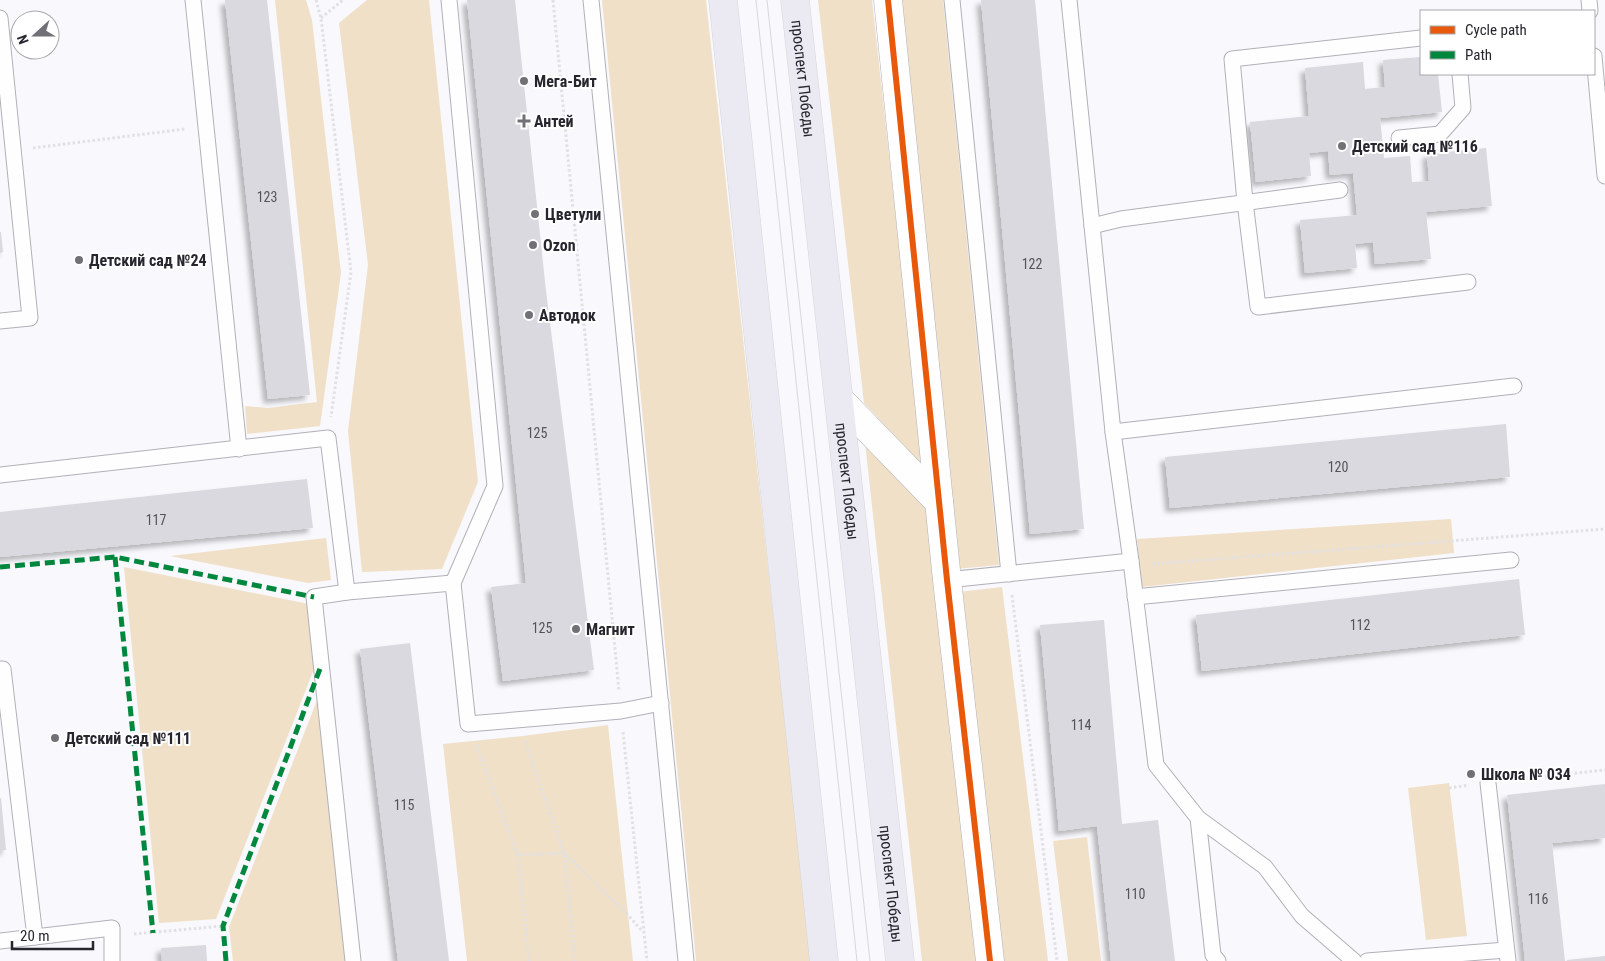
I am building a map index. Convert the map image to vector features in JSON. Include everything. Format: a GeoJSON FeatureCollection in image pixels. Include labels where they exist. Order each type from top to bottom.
{"type":"FeatureCollection","features":[{"type":"Feature","properties":{"kind":"main road"},"geometry":{"type":"LineString","coordinates":[[723,0],[824,961]]}},
{"type":"Feature","properties":{"kind":"main road","name":"проспект Победы"},"geometry":{"type":"LineString","coordinates":[[795,0],[900,961]]}},
{"type":"Feature","properties":{"kind":"street"},"geometry":{"type":"LineString","coordinates":[[888,0],[947,580],[990,961]]}},
{"type":"Feature","properties":{"kind":"street"},"geometry":{"type":"LineString","coordinates":[[838,398],[939,502]]}},
{"type":"Feature","properties":{"kind":"lane"},"geometry":{"type":"LineString","coordinates":[[193,0],[239,449]]}},
{"type":"Feature","properties":{"kind":"lane"},"geometry":{"type":"LineString","coordinates":[[449,0],[495,486],[453,582],[468,724],[621,711],[661,703]]}},
{"type":"Feature","properties":{"kind":"lane"},"geometry":{"type":"LineString","coordinates":[[591,0],[686,961]]}},
{"type":"Feature","properties":{"kind":"lane"},"geometry":{"type":"LineString","coordinates":[[952,0],[1009,574]]}},
{"type":"Feature","properties":{"kind":"lane"},"geometry":{"type":"LineString","coordinates":[[1069,0],[1113,432],[1156,766],[1198,818],[1265,867],[1302,916],[1354,961]]}},
{"type":"Feature","properties":{"kind":"lane"},"geometry":{"type":"LineString","coordinates":[[0,18],[30,318],[0,321]]}},
{"type":"Feature","properties":{"kind":"lane"},"geometry":{"type":"LineString","coordinates":[[1420,38],[1232,59],[1245,202],[1258,307],[1468,282]]}},
{"type":"Feature","properties":{"kind":"lane"},"geometry":{"type":"LineString","coordinates":[[1595,67],[1605,176]]}},
{"type":"Feature","properties":{"kind":"lane"},"geometry":{"type":"LineString","coordinates":[[1399,138],[1440,134],[1463,108],[1460,75]]}},
{"type":"Feature","properties":{"kind":"lane"},"geometry":{"type":"LineString","coordinates":[[1092,226],[1121,219],[1340,190]]}},
{"type":"Feature","properties":{"kind":"lane"},"geometry":{"type":"LineString","coordinates":[[1113,432],[1514,386]]}},
{"type":"Feature","properties":{"kind":"lane"},"geometry":{"type":"LineString","coordinates":[[0,475],[328,438],[347,592]]}},
{"type":"Feature","properties":{"kind":"lane"},"geometry":{"type":"LineString","coordinates":[[1135,597],[1511,560]]}},
{"type":"Feature","properties":{"kind":"lane"},"geometry":{"type":"LineString","coordinates":[[947,580],[1131,563]]}},
{"type":"Feature","properties":{"kind":"lane"},"geometry":{"type":"LineString","coordinates":[[353,961],[314,597],[453,582]]}},
{"type":"Feature","properties":{"kind":"lane"},"geometry":{"type":"LineString","coordinates":[[0,669],[3,669],[35,937]]}},
{"type":"Feature","properties":{"kind":"lane"},"geometry":{"type":"LineString","coordinates":[[1367,961],[1507,955],[1488,783]]}},
{"type":"Feature","properties":{"kind":"lane"},"geometry":{"type":"LineString","coordinates":[[1198,818],[1213,956],[1218,961]]}},
{"type":"Feature","properties":{"kind":"lane"},"geometry":{"type":"LineString","coordinates":[[0,941],[112,928],[112,961]]}},
{"type":"Feature","properties":{"kind":"path"},"geometry":{"type":"LineString","coordinates":[[316,0],[321,18],[351,272],[328,438]]}},
{"type":"Feature","properties":{"kind":"path"},"geometry":{"type":"LineString","coordinates":[[321,18],[343,0]]}},
{"type":"Feature","properties":{"kind":"path"},"geometry":{"type":"LineString","coordinates":[[553,0],[621,711],[647,961]]}},
{"type":"Feature","properties":{"kind":"path"},"geometry":{"type":"LineString","coordinates":[[13,150],[206,127]]}},
{"type":"Feature","properties":{"kind":"path"},"geometry":{"type":"LineString","coordinates":[[1131,563],[1605,529]]}},
{"type":"Feature","properties":{"kind":"path"},"geometry":{"type":"LineString","coordinates":[[1009,574],[1057,961]]}},
{"type":"Feature","properties":{"kind":"path"},"geometry":{"type":"LineString","coordinates":[[521,718],[523,736],[564,853],[575,961]]}},
{"type":"Feature","properties":{"kind":"path"},"geometry":{"type":"LineString","coordinates":[[468,724],[518,855],[529,961]]}},
{"type":"Feature","properties":{"kind":"path"},"geometry":{"type":"LineString","coordinates":[[1450,788],[1605,770]]}},
{"type":"Feature","properties":{"kind":"path"},"geometry":{"type":"LineString","coordinates":[[518,855],[564,853],[644,933]]}},
{"type":"Feature","properties":{"kind":"path"},"geometry":{"type":"LineString","coordinates":[[112,936],[223,926]]}},
{"type":"Feature","properties":{"kind":"shaded area"},"geometry":{"type":"Polygon","coordinates":[[[275,0],[306,0],[312,20],[341,273],[320,426],[247,434],[245,406],[268,408],[317,402],[275,0]]]}},
{"type":"Feature","properties":{"kind":"shaded area"},"geometry":{"type":"Polygon","coordinates":[[[367,0],[429,0],[478,482],[442,569],[362,572],[348,431],[368,265],[339,23],[367,0]]]}},
{"type":"Feature","properties":{"kind":"shaded area"},"geometry":{"type":"Polygon","coordinates":[[[602,0],[706,0],[811,961],[696,961],[602,0]]]}},
{"type":"Feature","properties":{"kind":"shaded area"},"geometry":{"type":"Polygon","coordinates":[[[818,0],[872,0],[923,466],[864,403],[818,0]]]}},
{"type":"Feature","properties":{"kind":"shaded area"},"geometry":{"type":"Polygon","coordinates":[[[898,0],[943,0],[999,565],[956,569],[898,0]]]}},
{"type":"Feature","properties":{"kind":"shaded area"},"geometry":{"type":"Polygon","coordinates":[[[865,442],[928,507],[978,961],[922,961],[865,442]]]}},
{"type":"Feature","properties":{"kind":"shaded area"},"geometry":{"type":"Polygon","coordinates":[[[1451,519],[1454,553],[1142,587],[1137,539],[1451,519]]]}},
{"type":"Feature","properties":{"kind":"shaded area"},"geometry":{"type":"Polygon","coordinates":[[[326,538],[331,580],[308,583],[170,556],[326,538]]]}},
{"type":"Feature","properties":{"kind":"shaded area"},"geometry":{"type":"Polygon","coordinates":[[[124,567],[309,604],[316,664],[216,919],[159,923],[124,567]]]}},
{"type":"Feature","properties":{"kind":"shaded area"},"geometry":{"type":"Polygon","coordinates":[[[1002,587],[1048,961],[999,961],[958,592],[1002,587]]]}},
{"type":"Feature","properties":{"kind":"shaded area"},"geometry":{"type":"Polygon","coordinates":[[[319,695],[347,961],[233,961],[229,927],[319,695]]]}},
{"type":"Feature","properties":{"kind":"shaded area"},"geometry":{"type":"Polygon","coordinates":[[[608,725],[633,961],[467,961],[443,744],[608,725]]]}},
{"type":"Feature","properties":{"kind":"shaded area"},"geometry":{"type":"Polygon","coordinates":[[[1449,783],[1467,936],[1426,940],[1408,788],[1449,783]]]}},
{"type":"Feature","properties":{"kind":"shaded area"},"geometry":{"type":"Polygon","coordinates":[[[1087,837],[1101,961],[1068,961],[1053,841],[1087,837]]]}},
{"type":"Feature","properties":{"kind":"building"},"geometry":{"type":"Polygon","coordinates":[[[225,0],[267,0],[310,395],[268,399],[225,0]]]}},
{"type":"Feature","properties":{"kind":"building"},"geometry":{"type":"Polygon","coordinates":[[[467,0],[515,0],[546,291],[594,670],[503,681],[491,587],[526,583],[467,0]]]}},
{"type":"Feature","properties":{"kind":"building"},"geometry":{"type":"Polygon","coordinates":[[[981,0],[1035,0],[1084,529],[1030,534],[981,0]]]}},
{"type":"Feature","properties":{"kind":"building"},"geometry":{"type":"Polygon","coordinates":[[[1420,57],[1420,75],[1438,75],[1442,112],[1380,118],[1384,158],[1410,156],[1412,182],[1429,181],[1427,154],[1486,148],[1492,206],[1426,212],[1431,259],[1375,264],[1373,242],[1355,244],[1357,268],[1305,273],[1300,220],[1357,215],[1353,173],[1330,175],[1328,151],[1309,153],[1311,176],[1256,182],[1250,122],[1309,116],[1305,68],[1363,62],[1365,89],[1385,87],[1383,60],[1420,57]]]}},
{"type":"Feature","properties":{"kind":"building"},"geometry":{"type":"Polygon","coordinates":[[[0,232],[3,252],[0,253],[0,232]]]}},
{"type":"Feature","properties":{"kind":"building"},"geometry":{"type":"Polygon","coordinates":[[[1506,424],[1510,477],[1170,508],[1165,457],[1506,424]]]}},
{"type":"Feature","properties":{"kind":"building"},"geometry":{"type":"Polygon","coordinates":[[[307,479],[313,528],[0,557],[0,512],[307,479]]]}},
{"type":"Feature","properties":{"kind":"building"},"geometry":{"type":"Polygon","coordinates":[[[1519,579],[1525,635],[1202,671],[1196,615],[1519,579]]]}},
{"type":"Feature","properties":{"kind":"building"},"geometry":{"type":"Polygon","coordinates":[[[1104,620],[1122,824],[1158,820],[1175,961],[1111,961],[1097,826],[1059,831],[1040,625],[1104,620]]]}},
{"type":"Feature","properties":{"kind":"building"},"geometry":{"type":"Polygon","coordinates":[[[410,643],[449,961],[398,961],[360,649],[410,643]]]}},
{"type":"Feature","properties":{"kind":"building"},"geometry":{"type":"Polygon","coordinates":[[[1605,784],[1605,838],[1552,843],[1565,961],[1525,961],[1507,795],[1605,784]]]}},
{"type":"Feature","properties":{"kind":"building"},"geometry":{"type":"Polygon","coordinates":[[[0,798],[6,850],[0,851],[0,798]]]}},
{"type":"Feature","properties":{"kind":"building"},"geometry":{"type":"Polygon","coordinates":[[[206,945],[207,961],[162,961],[161,948],[206,945]]]}},
{"type":"Feature","properties":{"kind":"building"},"geometry":{"type":"Polygon","coordinates":[[[1605,956],[1605,961],[1567,961],[1567,960],[1605,956]]]}},
{"type":"Feature","properties":{"kind":"tram line"},"geometry":{"type":"LineString","coordinates":[[756,0],[857,961]]}},
{"type":"Feature","properties":{"kind":"tram line"},"geometry":{"type":"LineString","coordinates":[[767,0],[870,961]]}},
{"type":"Feature","properties":{"kind":"marked path"},"geometry":{"type":"LineString","coordinates":[[115,557],[153,933]]}},
{"type":"Feature","properties":{"kind":"marked path"},"geometry":{"type":"LineString","coordinates":[[0,567],[115,557],[314,597]]}},
{"type":"Feature","properties":{"kind":"marked path"},"geometry":{"type":"LineString","coordinates":[[226,961],[223,926],[321,666]]}},
{"type":"Feature","properties":{"kind":"cycle path"},"geometry":{"type":"LineString","coordinates":[[888,0],[947,580],[990,961]]}},
{"type":"Feature","properties":{"kind":"place","name":"Мега-Бит"},"geometry":{"type":"Point","coordinates":[524,81]}},
{"type":"Feature","properties":{"kind":"place","name":"Антей"},"geometry":{"type":"Point","coordinates":[524,121]}},
{"type":"Feature","properties":{"kind":"place","name":"Детский сад №116"},"geometry":{"type":"Point","coordinates":[1342,146]}},
{"type":"Feature","properties":{"kind":"place","name":"Цветули"},"geometry":{"type":"Point","coordinates":[535,214]}},
{"type":"Feature","properties":{"kind":"place","name":"Ozon"},"geometry":{"type":"Point","coordinates":[533,245]}},
{"type":"Feature","properties":{"kind":"place","name":"Детский сад №24"},"geometry":{"type":"Point","coordinates":[79,260]}},
{"type":"Feature","properties":{"kind":"place","name":"Автодок"},"geometry":{"type":"Point","coordinates":[529,315]}},
{"type":"Feature","properties":{"kind":"place","name":"Магнит"},"geometry":{"type":"Point","coordinates":[576,629]}},
{"type":"Feature","properties":{"kind":"place","name":"Детский сад №111"},"geometry":{"type":"Point","coordinates":[55,738]}},
{"type":"Feature","properties":{"kind":"place","name":"Школа № 034"},"geometry":{"type":"Point","coordinates":[1471,774]}}]}
